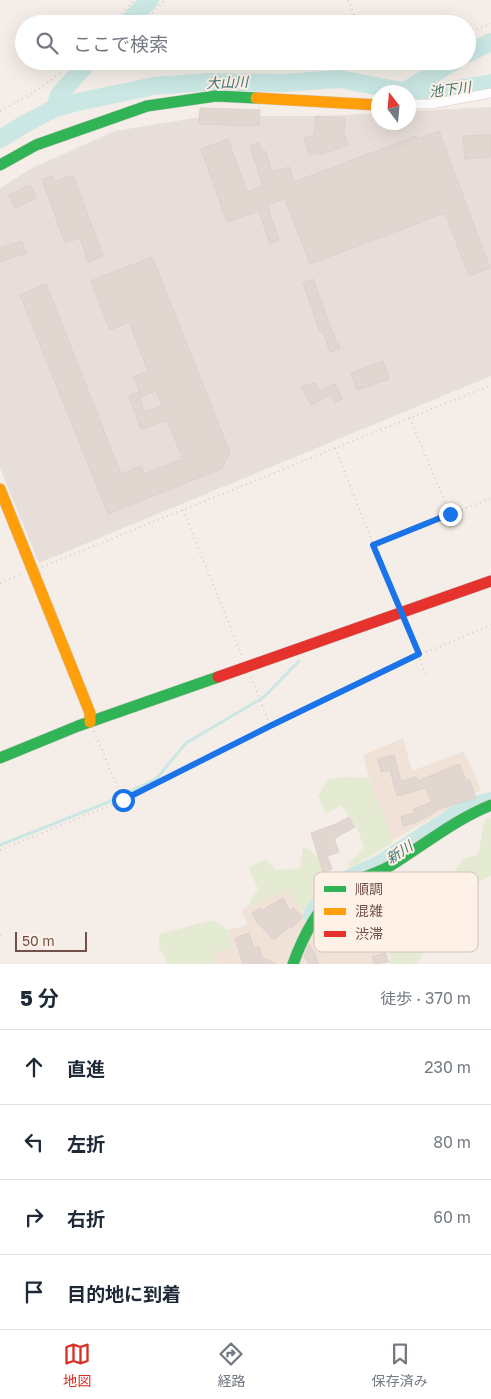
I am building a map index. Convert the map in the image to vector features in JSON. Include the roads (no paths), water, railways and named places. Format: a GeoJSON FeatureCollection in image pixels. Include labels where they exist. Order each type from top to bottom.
{"type":"FeatureCollection","features":[{"type":"Feature","properties":{"kind":"street"},"geometry":{"type":"LineString","coordinates":[[416,104],[431,104],[491,93]]}},
{"type":"Feature","properties":{"kind":"street"},"geometry":{"type":"LineString","coordinates":[[0,165],[36,145],[147,106],[216,96],[371,105]]}},
{"type":"Feature","properties":{"kind":"street"},"geometry":{"type":"LineString","coordinates":[[0,489],[90,713],[90,722]]}},
{"type":"Feature","properties":{"kind":"street"},"geometry":{"type":"LineString","coordinates":[[0,758],[90,722],[491,581]]}},
{"type":"Feature","properties":{"kind":"street"},"geometry":{"type":"LineString","coordinates":[[376,872],[390,866],[462,818],[491,805]]}},
{"type":"Feature","properties":{"kind":"street"},"geometry":{"type":"LineString","coordinates":[[293,964],[299,946],[314,922]]}},
{"type":"Feature","properties":{"kind":"waterway"},"geometry":{"type":"LineString","coordinates":[[135,15],[150,0]]}},
{"type":"Feature","properties":{"kind":"waterway","name":"大山川"},"geometry":{"type":"LineString","coordinates":[[476,50],[491,42]]}},
{"type":"Feature","properties":{"kind":"waterway"},"geometry":{"type":"LineString","coordinates":[[55,108],[59,95],[81,70]]}},
{"type":"Feature","properties":{"kind":"waterway","name":"大山川"},"geometry":{"type":"LineString","coordinates":[[415,85],[440,70]]}},
{"type":"Feature","properties":{"kind":"waterway","name":"大山川"},"geometry":{"type":"LineString","coordinates":[[0,139],[55,108],[154,86],[208,82],[284,83],[339,79],[371,85]]}},
{"type":"Feature","properties":{"kind":"waterway","name":"池下川"},"geometry":{"type":"LineString","coordinates":[[416,93],[440,92],[491,83]]}},
{"type":"Feature","properties":{"kind":"waterway"},"geometry":{"type":"LineString","coordinates":[[0,845],[106,803],[157,778],[186,743],[264,697],[299,661]]}},
{"type":"Feature","properties":{"kind":"waterway","name":"新川"},"geometry":{"type":"LineString","coordinates":[[363,872],[378,865],[466,808],[491,801]]}}]}
